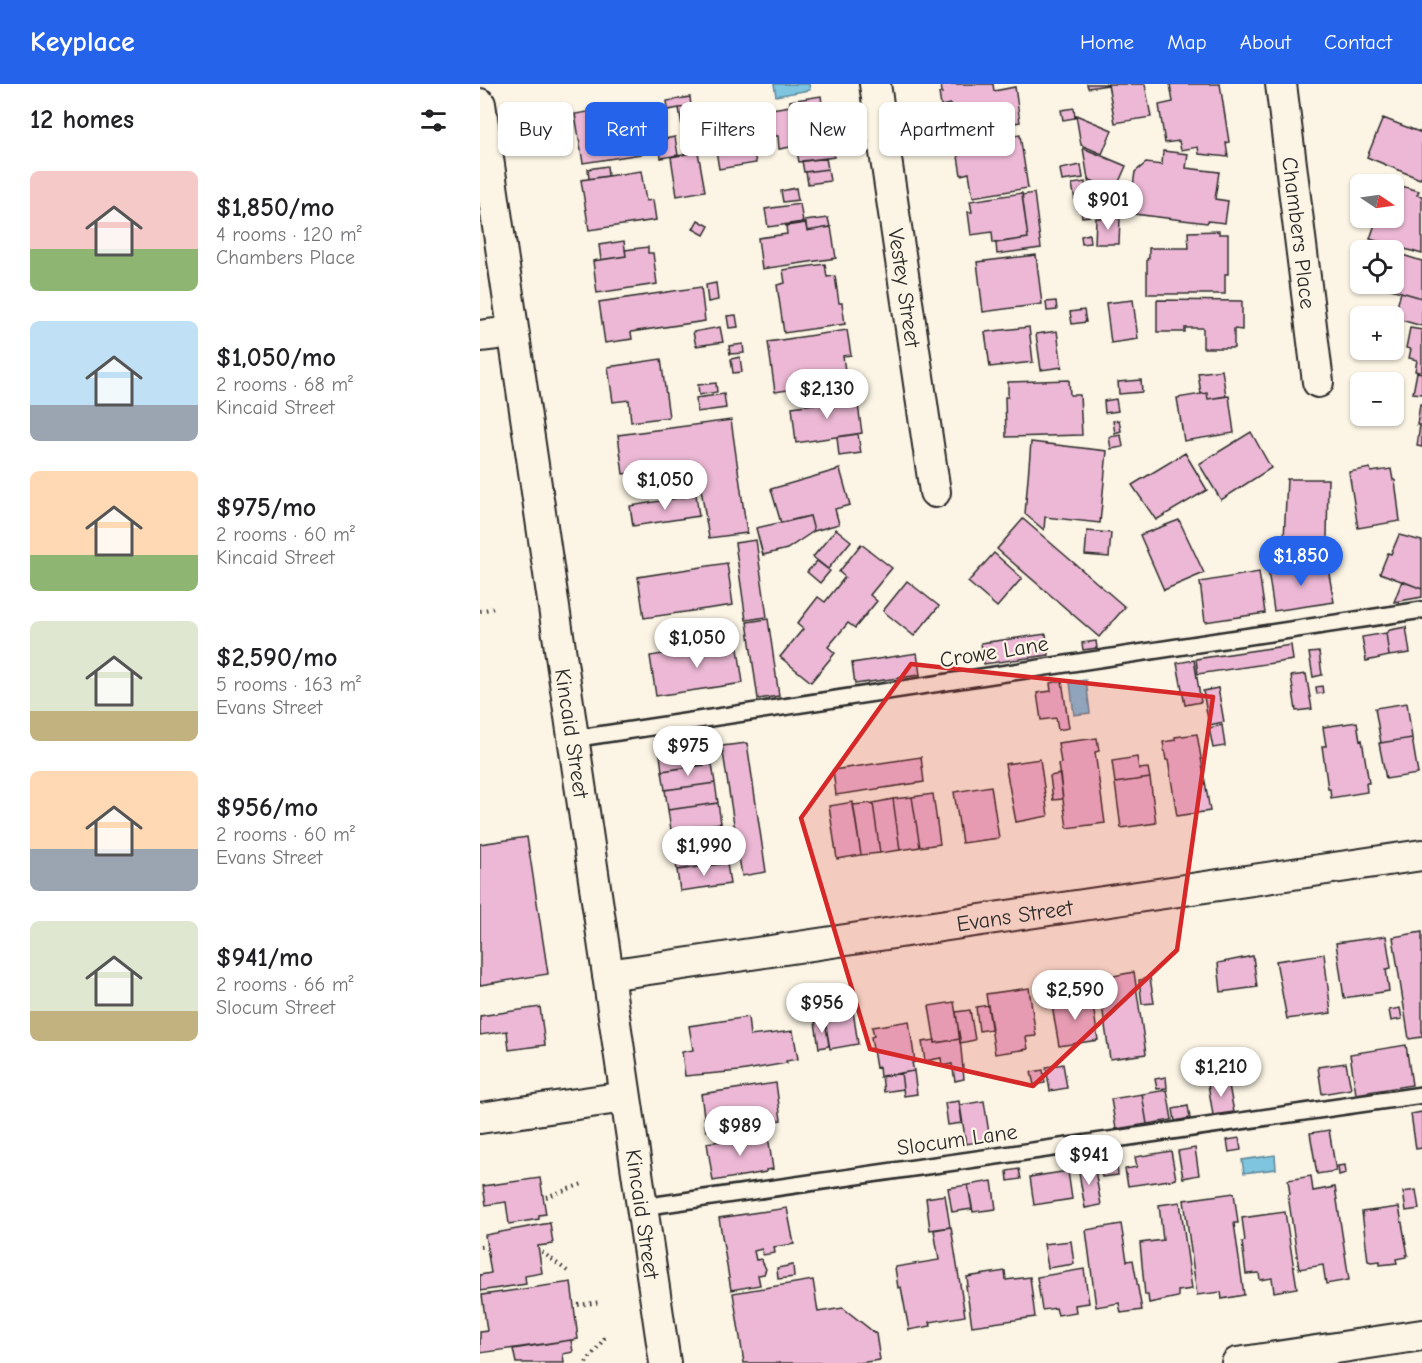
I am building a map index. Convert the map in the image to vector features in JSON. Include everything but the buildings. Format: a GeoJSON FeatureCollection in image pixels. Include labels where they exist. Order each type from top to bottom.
{"type":"FeatureCollection","features":[{"type":"Feature","properties":{"kind":"street","name":"Vestey Street"},"geometry":{"type":"LineString","coordinates":[[875,84],[935,492]]}},
{"type":"Feature","properties":{"kind":"street","name":"Chambers Place"},"geometry":{"type":"LineString","coordinates":[[1281,84],[1318,382]]}},
{"type":"Feature","properties":{"kind":"street","name":"Kincaid Street"},"geometry":{"type":"LineString","coordinates":[[480,104],[665,1363]]}},
{"type":"Feature","properties":{"kind":"street"},"geometry":{"type":"LineString","coordinates":[[480,336],[513,332]]}},
{"type":"Feature","properties":{"kind":"street","name":"Evans Street"},"geometry":{"type":"LineString","coordinates":[[608,975],[1422,855]]}},
{"type":"Feature","properties":{"kind":"street"},"geometry":{"type":"LineString","coordinates":[[480,1118],[625,1097]]}},
{"type":"Feature","properties":{"kind":"street"},"geometry":{"type":"LineString","coordinates":[[1237,1363],[1422,1335]]}},
{"type":"Feature","properties":{"kind":"lane","name":"Crowe Lane"},"geometry":{"type":"LineString","coordinates":[[572,739],[1422,610]]}},
{"type":"Feature","properties":{"kind":"lane","name":"Slocum Lane"},"geometry":{"type":"LineString","coordinates":[[642,1207],[1422,1095]]}},
{"type":"Feature","properties":{"kind":"path"},"geometry":{"type":"LineString","coordinates":[[480,611],[495,608]]}},
{"type":"Feature","properties":{"kind":"path"},"geometry":{"type":"LineString","coordinates":[[546,1197],[585,1183]]}},
{"type":"Feature","properties":{"kind":"path"},"geometry":{"type":"LineString","coordinates":[[480,1247],[487,1246]]}},
{"type":"Feature","properties":{"kind":"path"},"geometry":{"type":"LineString","coordinates":[[542,1252],[570,1274]]}},
{"type":"Feature","properties":{"kind":"path"},"geometry":{"type":"LineString","coordinates":[[578,1305],[601,1302]]}},
{"type":"Feature","properties":{"kind":"path"},"geometry":{"type":"LineString","coordinates":[[586,1363],[606,1336]]}},
{"type":"Feature","properties":{"kind":"highlighted area"},"geometry":{"type":"Polygon","coordinates":[[[911,664],[1213,697],[1177,950],[1033,1086],[870,1049],[801,818],[911,664]]]}},
{"type":"Feature","properties":{"kind":"water"},"geometry":{"type":"Polygon","coordinates":[[[774,84],[809,84],[810,90],[776,96],[774,84]]]}},
{"type":"Feature","properties":{"kind":"water"},"geometry":{"type":"Polygon","coordinates":[[[1086,680],[1090,713],[1074,715],[1070,682],[1086,680]]]}},
{"type":"Feature","properties":{"kind":"water"},"geometry":{"type":"Polygon","coordinates":[[[1275,1155],[1276,1169],[1244,1173],[1242,1160],[1275,1155]]]}}]}
